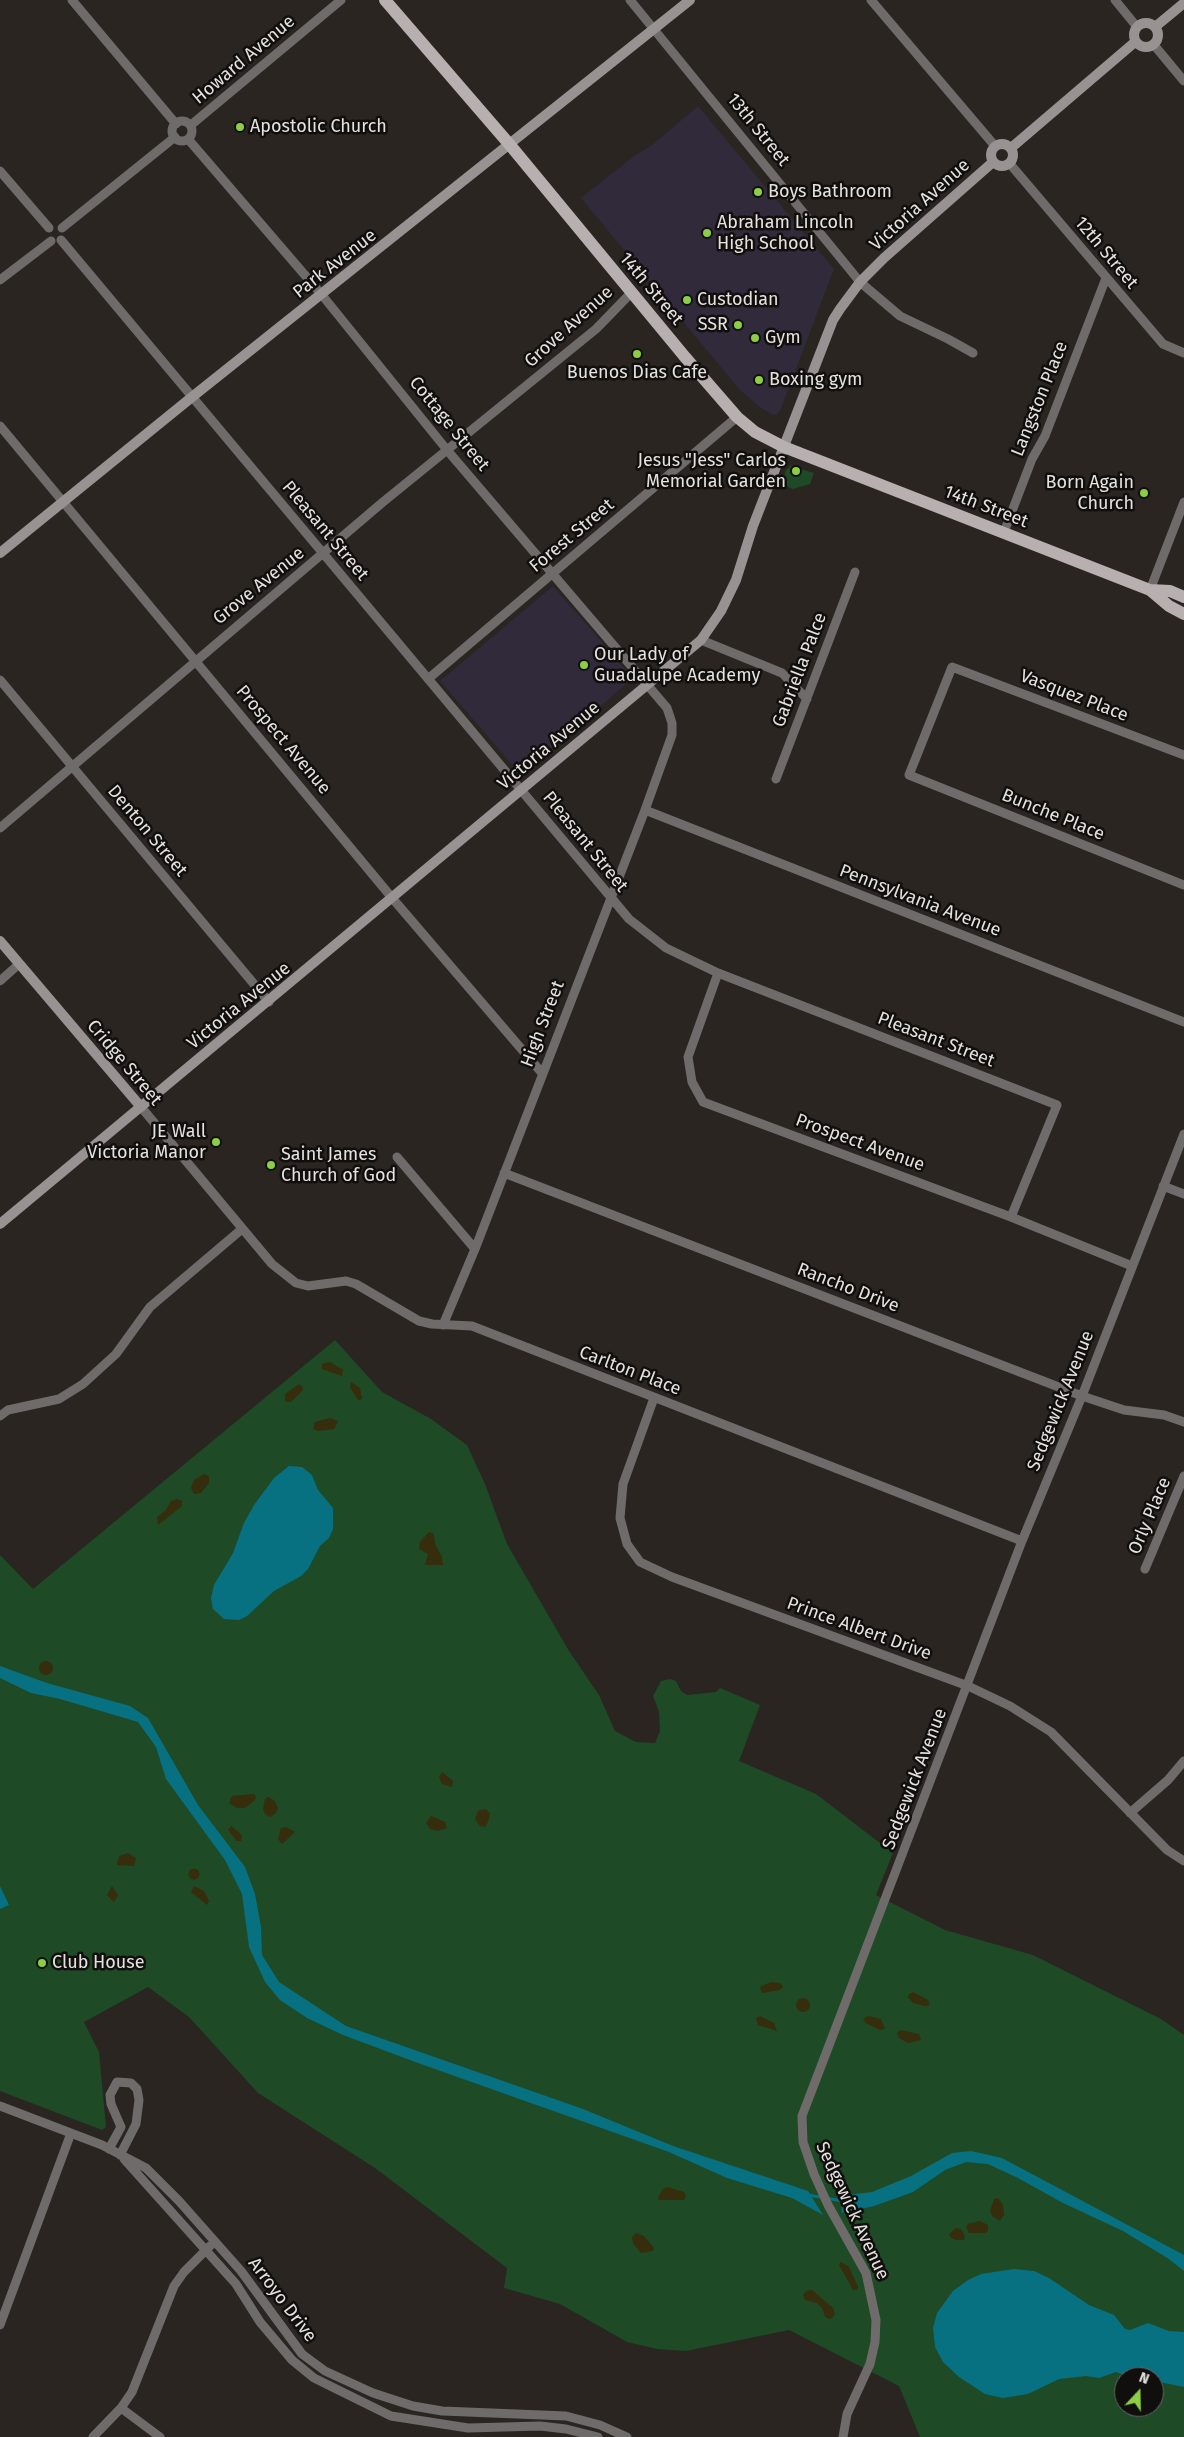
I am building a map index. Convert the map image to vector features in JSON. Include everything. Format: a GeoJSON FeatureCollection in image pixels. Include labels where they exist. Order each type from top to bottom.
{"type":"FeatureCollection","features":[{"type":"Feature","properties":{"kind":"main road","name":"14th Street"},"geometry":{"type":"LineString","coordinates":[[385,0],[510,145],[631,293],[737,417],[755,432],[784,447],[1150,590],[1169,606],[1184,614]]}},
{"type":"Feature","properties":{"kind":"main road","name":"14th Street"},"geometry":{"type":"LineString","coordinates":[[1150,590],[1170,591],[1184,597]]}},
{"type":"Feature","properties":{"kind":"street"},"geometry":{"type":"LineString","coordinates":[[72,0],[176,124]]}},
{"type":"Feature","properties":{"kind":"street","name":"Howard Avenue"},"geometry":{"type":"LineString","coordinates":[[191,125],[340,0]]}},
{"type":"Feature","properties":{"kind":"street","name":"13th Street"},"geometry":{"type":"LineString","coordinates":[[630,0],[860,282],[900,316],[948,339],[973,354]]}},
{"type":"Feature","properties":{"kind":"street","name":"Park Avenue"},"geometry":{"type":"LineString","coordinates":[[0,553],[192,397],[690,0]]}},
{"type":"Feature","properties":{"kind":"street"},"geometry":{"type":"LineString","coordinates":[[871,0],[995,146]]}},
{"type":"Feature","properties":{"kind":"street"},"geometry":{"type":"LineString","coordinates":[[1115,0],[1137,27]]}},
{"type":"Feature","properties":{"kind":"street"},"geometry":{"type":"LineString","coordinates":[[1155,27],[1184,3]]}},
{"type":"Feature","properties":{"kind":"street"},"geometry":{"type":"LineString","coordinates":[[1146,23],[1155,27],[1158,37],[1154,45],[1142,47],[1136,42],[1133,35],[1137,27],[1146,23]]}},
{"type":"Feature","properties":{"kind":"street"},"geometry":{"type":"LineString","coordinates":[[1011,148],[1136,42]]}},
{"type":"Feature","properties":{"kind":"street"},"geometry":{"type":"LineString","coordinates":[[1154,45],[1184,81]]}},
{"type":"Feature","properties":{"kind":"street"},"geometry":{"type":"LineString","coordinates":[[185,121],[191,125],[192,134],[188,139],[182,141],[175,137],[172,130],[176,124],[185,121]]}},
{"type":"Feature","properties":{"kind":"street"},"geometry":{"type":"LineString","coordinates":[[62,228],[175,137]]}},
{"type":"Feature","properties":{"kind":"street","name":"Cottage Street"},"geometry":{"type":"LineString","coordinates":[[188,139],[322,295],[448,450],[667,708],[672,724],[672,735]]}},
{"type":"Feature","properties":{"kind":"street"},"geometry":{"type":"LineString","coordinates":[[1003,144],[1011,148],[1013,154],[1010,164],[1001,166],[993,162],[991,154],[995,146],[1003,144]]}},
{"type":"Feature","properties":{"kind":"street","name":"Victoria Avenue"},"geometry":{"type":"LineString","coordinates":[[0,1224],[702,640],[721,611],[736,580],[753,526],[833,320],[860,282],[906,237],[993,162]]}},
{"type":"Feature","properties":{"kind":"street","name":"12th Street"},"geometry":{"type":"LineString","coordinates":[[1010,164],[1162,344],[1184,353]]}},
{"type":"Feature","properties":{"kind":"street"},"geometry":{"type":"LineString","coordinates":[[0,171],[49,228]]}},
{"type":"Feature","properties":{"kind":"street"},"geometry":{"type":"LineString","coordinates":[[50,241],[47,234],[49,228],[54,225],[62,228]]}},
{"type":"Feature","properties":{"kind":"street"},"geometry":{"type":"LineString","coordinates":[[0,280],[50,241],[56,242],[61,240],[64,233],[62,228]]}},
{"type":"Feature","properties":{"kind":"street","name":"Pleasant Street"},"geometry":{"type":"LineString","coordinates":[[61,240],[628,919],[666,948],[718,974],[1057,1105],[1010,1217]]}},
{"type":"Feature","properties":{"kind":"street","name":"Langston Place"},"geometry":{"type":"LineString","coordinates":[[1004,532],[1032,459],[1045,436],[1106,278]]}},
{"type":"Feature","properties":{"kind":"street","name":"Grove Avenue"},"geometry":{"type":"LineString","coordinates":[[0,828],[196,660],[596,329],[631,293]]}},
{"type":"Feature","properties":{"kind":"street","name":"Forest Street"},"geometry":{"type":"LineString","coordinates":[[428,679],[737,417]]}},
{"type":"Feature","properties":{"kind":"street","name":"Prospect Avenue"},"geometry":{"type":"LineString","coordinates":[[0,426],[393,899],[542,1073]]}},
{"type":"Feature","properties":{"kind":"street"},"geometry":{"type":"LineString","coordinates":[[1150,590],[1184,502]]}},
{"type":"Feature","properties":{"kind":"street","name":"Gabriella Palce"},"geometry":{"type":"LineString","coordinates":[[776,779],[855,572]]}},
{"type":"Feature","properties":{"kind":"street"},"geometry":{"type":"LineString","coordinates":[[702,640],[782,673],[807,699]]}},
{"type":"Feature","properties":{"kind":"street","name":"Vasquez Place"},"geometry":{"type":"LineString","coordinates":[[909,775],[952,667],[1184,755]]}},
{"type":"Feature","properties":{"kind":"street","name":"Denton Street"},"geometry":{"type":"LineString","coordinates":[[0,680],[269,1002]]}},
{"type":"Feature","properties":{"kind":"street","name":"High Street"},"geometry":{"type":"LineString","coordinates":[[443,1325],[475,1249],[609,898],[645,810],[672,735]]}},
{"type":"Feature","properties":{"kind":"street","name":"Bunche Place"},"geometry":{"type":"LineString","coordinates":[[909,775],[1184,885]]}},
{"type":"Feature","properties":{"kind":"street","name":"Pennsylvania Avenue"},"geometry":{"type":"LineString","coordinates":[[645,810],[1184,1022]]}},
{"type":"Feature","properties":{"kind":"street","name":"Cridge Street"},"geometry":{"type":"LineString","coordinates":[[0,941],[242,1229]]}},
{"type":"Feature","properties":{"kind":"street"},"geometry":{"type":"LineString","coordinates":[[0,981],[20,964]]}},
{"type":"Feature","properties":{"kind":"street","name":"Prospect Avenue"},"geometry":{"type":"LineString","coordinates":[[718,974],[688,1057],[692,1082],[703,1102],[1010,1217],[1132,1266]]}},
{"type":"Feature","properties":{"kind":"street","name":"Sedgewick Avenue"},"geometry":{"type":"LineString","coordinates":[[843,2437],[847,2414],[870,2364],[875,2342],[876,2320],[866,2273],[855,2250],[828,2205],[802,2142],[801,2121],[806,2101],[968,1686],[1022,1541],[1082,1396],[1184,1134]]}},
{"type":"Feature","properties":{"kind":"street"},"geometry":{"type":"LineString","coordinates":[[397,1157],[475,1249]]}},
{"type":"Feature","properties":{"kind":"street","name":"Rancho Drive"},"geometry":{"type":"LineString","coordinates":[[504,1173],[1082,1396],[1124,1410],[1164,1415],[1184,1422]]}},
{"type":"Feature","properties":{"kind":"street"},"geometry":{"type":"LineString","coordinates":[[1163,1186],[1184,1194]]}},
{"type":"Feature","properties":{"kind":"street"},"geometry":{"type":"LineString","coordinates":[[0,1416],[8,1410],[59,1400],[83,1384],[116,1354],[150,1307],[242,1229]]}},
{"type":"Feature","properties":{"kind":"street","name":"Carlton Place"},"geometry":{"type":"LineString","coordinates":[[242,1229],[272,1264],[296,1283],[319,1286],[346,1282],[356,1284],[419,1321],[443,1325],[472,1326],[1022,1541]]}},
{"type":"Feature","properties":{"kind":"street","name":"Prince Albert Drive"},"geometry":{"type":"LineString","coordinates":[[654,1398],[623,1484],[620,1518],[627,1544],[640,1562],[682,1581],[968,1686],[1010,1706],[1051,1732],[1167,1850],[1184,1861]]}},
{"type":"Feature","properties":{"kind":"street","name":"Orly Place"},"geometry":{"type":"LineString","coordinates":[[1145,1569],[1184,1476]]}},
{"type":"Feature","properties":{"kind":"street"},"geometry":{"type":"LineString","coordinates":[[1130,1813],[1168,1780],[1184,1761]]}},
{"type":"Feature","properties":{"kind":"street"},"geometry":{"type":"LineString","coordinates":[[109,2149],[121,2127],[110,2104],[110,2095],[116,2082],[131,2083],[137,2089],[139,2100],[136,2124],[120,2155]]}},
{"type":"Feature","properties":{"kind":"street","name":"Arroyo Drive"},"geometry":{"type":"LineString","coordinates":[[0,2106],[71,2132],[146,2168],[242,2271],[302,2354],[312,2363],[339,2378],[392,2400],[413,2406],[442,2411],[566,2416],[600,2425],[627,2437]]}},
{"type":"Feature","properties":{"kind":"street"},"geometry":{"type":"LineString","coordinates":[[0,2325],[71,2132]]}},
{"type":"Feature","properties":{"kind":"street","name":"Arroyo Drive"},"geometry":{"type":"LineString","coordinates":[[120,2155],[236,2284],[260,2322],[292,2360],[314,2378],[367,2406],[391,2416],[460,2427],[540,2426],[566,2429],[598,2437]]}},
{"type":"Feature","properties":{"kind":"street"},"geometry":{"type":"LineString","coordinates":[[93,2437],[120,2408],[134,2385],[174,2286],[216,2241]]}},
{"type":"Feature","properties":{"kind":"street"},"geometry":{"type":"LineString","coordinates":[[120,2408],[160,2437]]}},
{"type":"Feature","properties":{"kind":"shaded area","name":"Abraham Lincoln High School"},"geometry":{"type":"Polygon","coordinates":[[[698,106],[834,269],[780,411],[773,415],[761,408],[739,389],[581,198],[634,156],[651,146],[698,106]]]}},
{"type":"Feature","properties":{"kind":"shaded area"},"geometry":{"type":"Polygon","coordinates":[[[553,586],[633,678],[521,775],[440,681],[553,586]]]}},
{"type":"Feature","properties":{"kind":"green space"},"geometry":{"type":"Polygon","coordinates":[[[791,466],[814,473],[810,484],[793,489],[781,484],[786,470],[791,466]]]}},
{"type":"Feature","properties":{"kind":"green space"},"geometry":{"type":"Polygon","coordinates":[[[335,1340],[382,1392],[431,1419],[467,1445],[485,1484],[507,1544],[569,1651],[599,1695],[615,1731],[636,1742],[655,1743],[660,1731],[659,1712],[653,1696],[661,1681],[670,1679],[676,1681],[681,1691],[687,1695],[716,1692],[720,1688],[760,1705],[739,1761],[816,1794],[893,1853],[876,1895],[945,1930],[1033,1955],[1161,2019],[1184,2035],[1184,2437],[920,2437],[899,2386],[789,2330],[686,2351],[657,2349],[627,2342],[560,2304],[504,2288],[507,2268],[375,2168],[258,2093],[189,2017],[148,1987],[84,2022],[99,2052],[106,2127],[102,2130],[0,2091],[0,1555],[33,1589],[335,1340]]]}},
{"type":"Feature","properties":{"kind":"sand"},"geometry":{"type":"Polygon","coordinates":[[[330,1362],[343,1370],[342,1376],[322,1369],[322,1364],[330,1362]]]}},
{"type":"Feature","properties":{"kind":"sand"},"geometry":{"type":"Polygon","coordinates":[[[351,1382],[360,1388],[362,1399],[358,1400],[350,1387],[351,1382]]]}},
{"type":"Feature","properties":{"kind":"sand"},"geometry":{"type":"Polygon","coordinates":[[[299,1384],[303,1387],[302,1391],[291,1402],[285,1402],[285,1394],[299,1384]]]}},
{"type":"Feature","properties":{"kind":"sand"},"geometry":{"type":"Polygon","coordinates":[[[330,1418],[338,1421],[334,1429],[318,1431],[313,1429],[315,1422],[330,1418]]]}},
{"type":"Feature","properties":{"kind":"sand"},"geometry":{"type":"Polygon","coordinates":[[[204,1474],[209,1476],[209,1483],[201,1493],[194,1494],[191,1488],[194,1480],[204,1474]]]}},
{"type":"Feature","properties":{"kind":"sand"},"geometry":{"type":"Polygon","coordinates":[[[177,1499],[182,1501],[182,1506],[158,1525],[157,1517],[166,1510],[171,1501],[177,1499]]]}},
{"type":"Feature","properties":{"kind":"sand"},"geometry":{"type":"Polygon","coordinates":[[[429,1532],[434,1534],[435,1544],[442,1557],[443,1565],[425,1565],[428,1554],[419,1549],[420,1542],[429,1532]]]}},
{"type":"Feature","properties":{"kind":"sand"},"geometry":{"type":"Polygon","coordinates":[[[46,1661],[51,1663],[53,1668],[51,1673],[46,1675],[41,1673],[39,1668],[41,1663],[46,1661]]]}},
{"type":"Feature","properties":{"kind":"sand"},"geometry":{"type":"Polygon","coordinates":[[[442,1772],[453,1781],[452,1787],[442,1784],[439,1777],[442,1772]]]}},
{"type":"Feature","properties":{"kind":"sand"},"geometry":{"type":"Polygon","coordinates":[[[254,1794],[255,1800],[245,1808],[237,1808],[229,1803],[232,1796],[254,1794]]]}},
{"type":"Feature","properties":{"kind":"sand"},"geometry":{"type":"Polygon","coordinates":[[[268,1797],[275,1801],[278,1808],[276,1813],[270,1817],[265,1814],[263,1809],[265,1799],[268,1797]]]}},
{"type":"Feature","properties":{"kind":"sand"},"geometry":{"type":"Polygon","coordinates":[[[486,1809],[490,1814],[488,1822],[485,1827],[480,1826],[475,1819],[478,1811],[486,1809]]]}},
{"type":"Feature","properties":{"kind":"sand"},"geometry":{"type":"Polygon","coordinates":[[[431,1816],[445,1822],[447,1828],[438,1831],[430,1829],[426,1823],[431,1816]]]}},
{"type":"Feature","properties":{"kind":"sand"},"geometry":{"type":"Polygon","coordinates":[[[231,1826],[242,1835],[241,1841],[237,1841],[228,1830],[231,1826]]]}},
{"type":"Feature","properties":{"kind":"sand"},"geometry":{"type":"Polygon","coordinates":[[[286,1827],[295,1832],[282,1844],[278,1839],[281,1828],[286,1827]]]}},
{"type":"Feature","properties":{"kind":"sand"},"geometry":{"type":"Polygon","coordinates":[[[128,1853],[136,1858],[134,1866],[117,1865],[119,1856],[128,1853]]]}},
{"type":"Feature","properties":{"kind":"sand"},"geometry":{"type":"Polygon","coordinates":[[[194,1868],[200,1874],[194,1880],[188,1874],[194,1868]]]}},
{"type":"Feature","properties":{"kind":"sand"},"geometry":{"type":"Polygon","coordinates":[[[112,1886],[118,1895],[114,1902],[107,1895],[112,1886]]]}},
{"type":"Feature","properties":{"kind":"sand"},"geometry":{"type":"Polygon","coordinates":[[[194,1886],[204,1891],[209,1901],[207,1905],[191,1892],[194,1886]]]}},
{"type":"Feature","properties":{"kind":"sand"},"geometry":{"type":"Polygon","coordinates":[[[771,1982],[780,1983],[783,1987],[780,1990],[762,1993],[760,1987],[771,1982]]]}},
{"type":"Feature","properties":{"kind":"sand"},"geometry":{"type":"Polygon","coordinates":[[[913,1992],[928,2000],[930,2005],[925,2006],[913,2003],[908,1997],[913,1992]]]}},
{"type":"Feature","properties":{"kind":"sand"},"geometry":{"type":"Polygon","coordinates":[[[803,1998],[808,2000],[810,2005],[808,2010],[803,2012],[798,2010],[796,2005],[798,2000],[803,1998]]]}},
{"type":"Feature","properties":{"kind":"sand"},"geometry":{"type":"Polygon","coordinates":[[[760,2016],[774,2023],[777,2031],[758,2025],[756,2018],[760,2016]]]}},
{"type":"Feature","properties":{"kind":"sand"},"geometry":{"type":"Polygon","coordinates":[[[868,2016],[881,2019],[885,2029],[880,2030],[866,2023],[863,2019],[868,2016]]]}},
{"type":"Feature","properties":{"kind":"sand"},"geometry":{"type":"Polygon","coordinates":[[[900,2030],[919,2034],[921,2040],[908,2043],[899,2038],[897,2033],[900,2030]]]}},
{"type":"Feature","properties":{"kind":"sand"},"geometry":{"type":"Polygon","coordinates":[[[667,2187],[684,2192],[686,2196],[684,2200],[659,2200],[658,2198],[662,2190],[667,2187]]]}},
{"type":"Feature","properties":{"kind":"sand"},"geometry":{"type":"Polygon","coordinates":[[[998,2198],[1003,2205],[1004,2215],[1000,2221],[992,2216],[990,2211],[994,2199],[998,2198]]]}},
{"type":"Feature","properties":{"kind":"sand"},"geometry":{"type":"Polygon","coordinates":[[[980,2221],[988,2225],[988,2231],[985,2233],[969,2233],[966,2227],[968,2224],[980,2221]]]}},
{"type":"Feature","properties":{"kind":"sand"},"geometry":{"type":"Polygon","coordinates":[[[956,2228],[961,2229],[965,2236],[964,2240],[951,2238],[949,2234],[956,2228]]]}},
{"type":"Feature","properties":{"kind":"sand"},"geometry":{"type":"Polygon","coordinates":[[[636,2233],[644,2236],[654,2248],[653,2251],[641,2253],[633,2243],[632,2237],[636,2233]]]}},
{"type":"Feature","properties":{"kind":"sand"},"geometry":{"type":"Polygon","coordinates":[[[841,2262],[849,2267],[858,2287],[857,2290],[853,2290],[839,2265],[841,2262]]]}},
{"type":"Feature","properties":{"kind":"sand"},"geometry":{"type":"Polygon","coordinates":[[[812,2290],[833,2308],[835,2314],[833,2317],[830,2319],[825,2317],[822,2308],[817,2303],[805,2300],[803,2295],[806,2291],[812,2290]]]}},
{"type":"Feature","properties":{"kind":"water"},"geometry":{"type":"Polygon","coordinates":[[[289,1466],[302,1467],[312,1475],[318,1490],[333,1508],[333,1529],[329,1538],[320,1546],[308,1569],[301,1576],[274,1591],[247,1616],[239,1620],[224,1619],[213,1609],[211,1598],[214,1585],[233,1553],[244,1523],[254,1505],[274,1478],[289,1466]]]}},
{"type":"Feature","properties":{"kind":"water"},"geometry":{"type":"Polygon","coordinates":[[[0,1666],[47,1683],[130,1706],[148,1718],[198,1805],[245,1867],[255,1894],[261,1927],[262,1955],[279,1982],[346,2026],[583,2109],[673,2146],[808,2191],[823,2215],[792,2198],[727,2178],[669,2152],[343,2035],[307,2018],[280,2000],[265,1982],[249,1947],[242,1894],[225,1860],[166,1779],[156,1747],[138,1722],[60,1699],[31,1693],[0,1678],[0,1666]]]}},
{"type":"Feature","properties":{"kind":"water"},"geometry":{"type":"Polygon","coordinates":[[[0,1886],[9,1905],[0,1909],[0,1886]]]}},
{"type":"Feature","properties":{"kind":"water"},"geometry":{"type":"Polygon","coordinates":[[[971,2151],[1002,2158],[1184,2255],[1184,2271],[1169,2259],[1123,2231],[1063,2203],[988,2164],[966,2162],[945,2170],[913,2192],[874,2206],[842,2213],[839,2190],[848,2195],[872,2192],[911,2176],[952,2153],[971,2151]]]}},
{"type":"Feature","properties":{"kind":"water"},"geometry":{"type":"Polygon","coordinates":[[[1014,2269],[1034,2271],[1049,2278],[1089,2305],[1114,2315],[1125,2329],[1130,2330],[1148,2323],[1169,2331],[1184,2332],[1184,2387],[1164,2383],[1164,2367],[1114,2367],[1114,2373],[1099,2378],[1086,2376],[1059,2379],[1028,2394],[1003,2398],[985,2394],[959,2377],[943,2362],[935,2347],[933,2328],[937,2313],[953,2291],[968,2280],[981,2274],[1014,2269]]]}},
{"type":"Feature","properties":{"kind":"waterway"},"geometry":{"type":"LineString","coordinates":[[808,2195],[843,2201]]}},
{"type":"Feature","properties":{"kind":"place","name":"Apostolic Church"},"geometry":{"type":"Point","coordinates":[240,127]}},
{"type":"Feature","properties":{"kind":"place","name":"Boys Bathroom"},"geometry":{"type":"Point","coordinates":[758,192]}},
{"type":"Feature","properties":{"kind":"place","name":"Abraham Lincoln High School"},"geometry":{"type":"Point","coordinates":[707,233]}},
{"type":"Feature","properties":{"kind":"place","name":"Custodian"},"geometry":{"type":"Point","coordinates":[687,300]}},
{"type":"Feature","properties":{"kind":"place","name":"SSR"},"geometry":{"type":"Point","coordinates":[738,325]}},
{"type":"Feature","properties":{"kind":"place","name":"Gym"},"geometry":{"type":"Point","coordinates":[755,338]}},
{"type":"Feature","properties":{"kind":"place","name":"Buenos Dias Cafe"},"geometry":{"type":"Point","coordinates":[637,354]}},
{"type":"Feature","properties":{"kind":"place","name":"Boxing gym"},"geometry":{"type":"Point","coordinates":[759,380]}},
{"type":"Feature","properties":{"kind":"place","name":"Jesus \"Jess\" Carlos Memorial Garden"},"geometry":{"type":"Point","coordinates":[796,471]}},
{"type":"Feature","properties":{"kind":"place","name":"Born Again Church"},"geometry":{"type":"Point","coordinates":[1144,493]}},
{"type":"Feature","properties":{"kind":"place","name":"Our Lady of Guadalupe Academy"},"geometry":{"type":"Point","coordinates":[584,665]}},
{"type":"Feature","properties":{"kind":"place","name":"JE Wall Victoria Manor"},"geometry":{"type":"Point","coordinates":[216,1142]}},
{"type":"Feature","properties":{"kind":"place","name":"Saint James Church of God"},"geometry":{"type":"Point","coordinates":[271,1165]}},
{"type":"Feature","properties":{"kind":"place","name":"Club House"},"geometry":{"type":"Point","coordinates":[42,1963]}}]}
